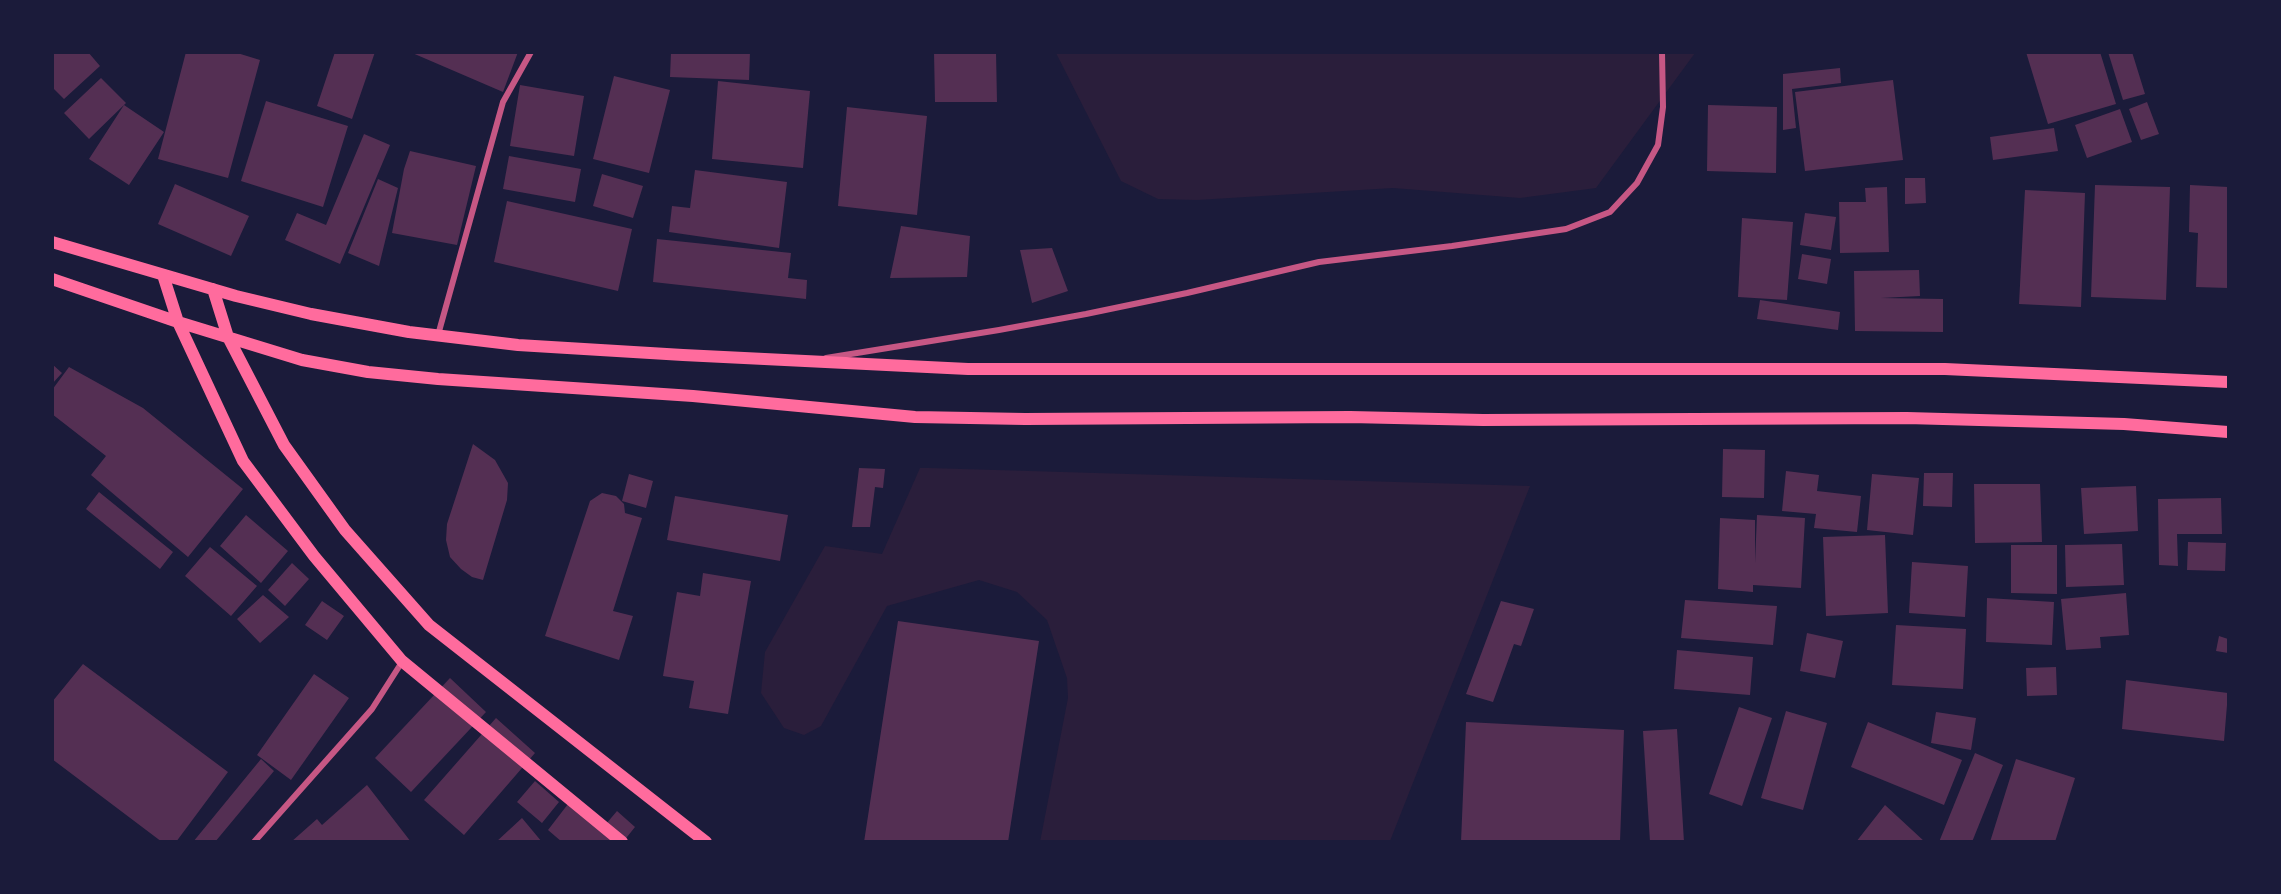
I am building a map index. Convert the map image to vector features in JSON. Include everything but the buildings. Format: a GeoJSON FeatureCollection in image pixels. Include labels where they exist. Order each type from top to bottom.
{"type":"FeatureCollection","features":[{"type":"Feature","properties":{"kind":"main road"},"geometry":{"type":"LineString","coordinates":[[52,242],[213,290],[311,314],[409,332],[518,345],[802,362],[968,369],[1945,369],[2229,382]]}},
{"type":"Feature","properties":{"kind":"main road"},"geometry":{"type":"LineString","coordinates":[[163,274],[178,322],[243,461],[314,556],[402,661],[622,842]]}},
{"type":"Feature","properties":{"kind":"main road"},"geometry":{"type":"LineString","coordinates":[[52,279],[178,322],[302,360],[368,372],[693,396],[915,417],[1025,419],[1350,417],[1483,420],[1907,418],[2124,424],[2229,432]]}},
{"type":"Feature","properties":{"kind":"main road"},"geometry":{"type":"LineString","coordinates":[[213,290],[228,337],[284,445],[345,530],[429,625],[706,842]]}},
{"type":"Feature","properties":{"kind":"street"},"geometry":{"type":"LineString","coordinates":[[438,335],[503,102],[531,52]]}},
{"type":"Feature","properties":{"kind":"street"},"geometry":{"type":"LineString","coordinates":[[802,362],[1086,314],[1319,262],[1566,229],[1610,212],[1637,183],[1653,155],[1658,145],[1663,107],[1662,52]]}},
{"type":"Feature","properties":{"kind":"street"},"geometry":{"type":"LineString","coordinates":[[254,842],[372,709],[402,661]]}},
{"type":"Feature","properties":{"kind":"shaded area"},"geometry":{"type":"Polygon","coordinates":[[[1056,53],[1695,53],[1596,188],[1520,198],[1393,188],[1197,200],[1158,199],[1121,181],[1056,53]]]}},
{"type":"Feature","properties":{"kind":"shaded area"},"geometry":{"type":"Polygon","coordinates":[[[920,468],[1530,486],[1390,841],[1040,842],[1068,698],[1067,678],[1047,620],[1017,592],[979,580],[887,606],[821,726],[804,735],[784,728],[761,693],[765,652],[825,546],[882,554],[920,468]]]}}]}
